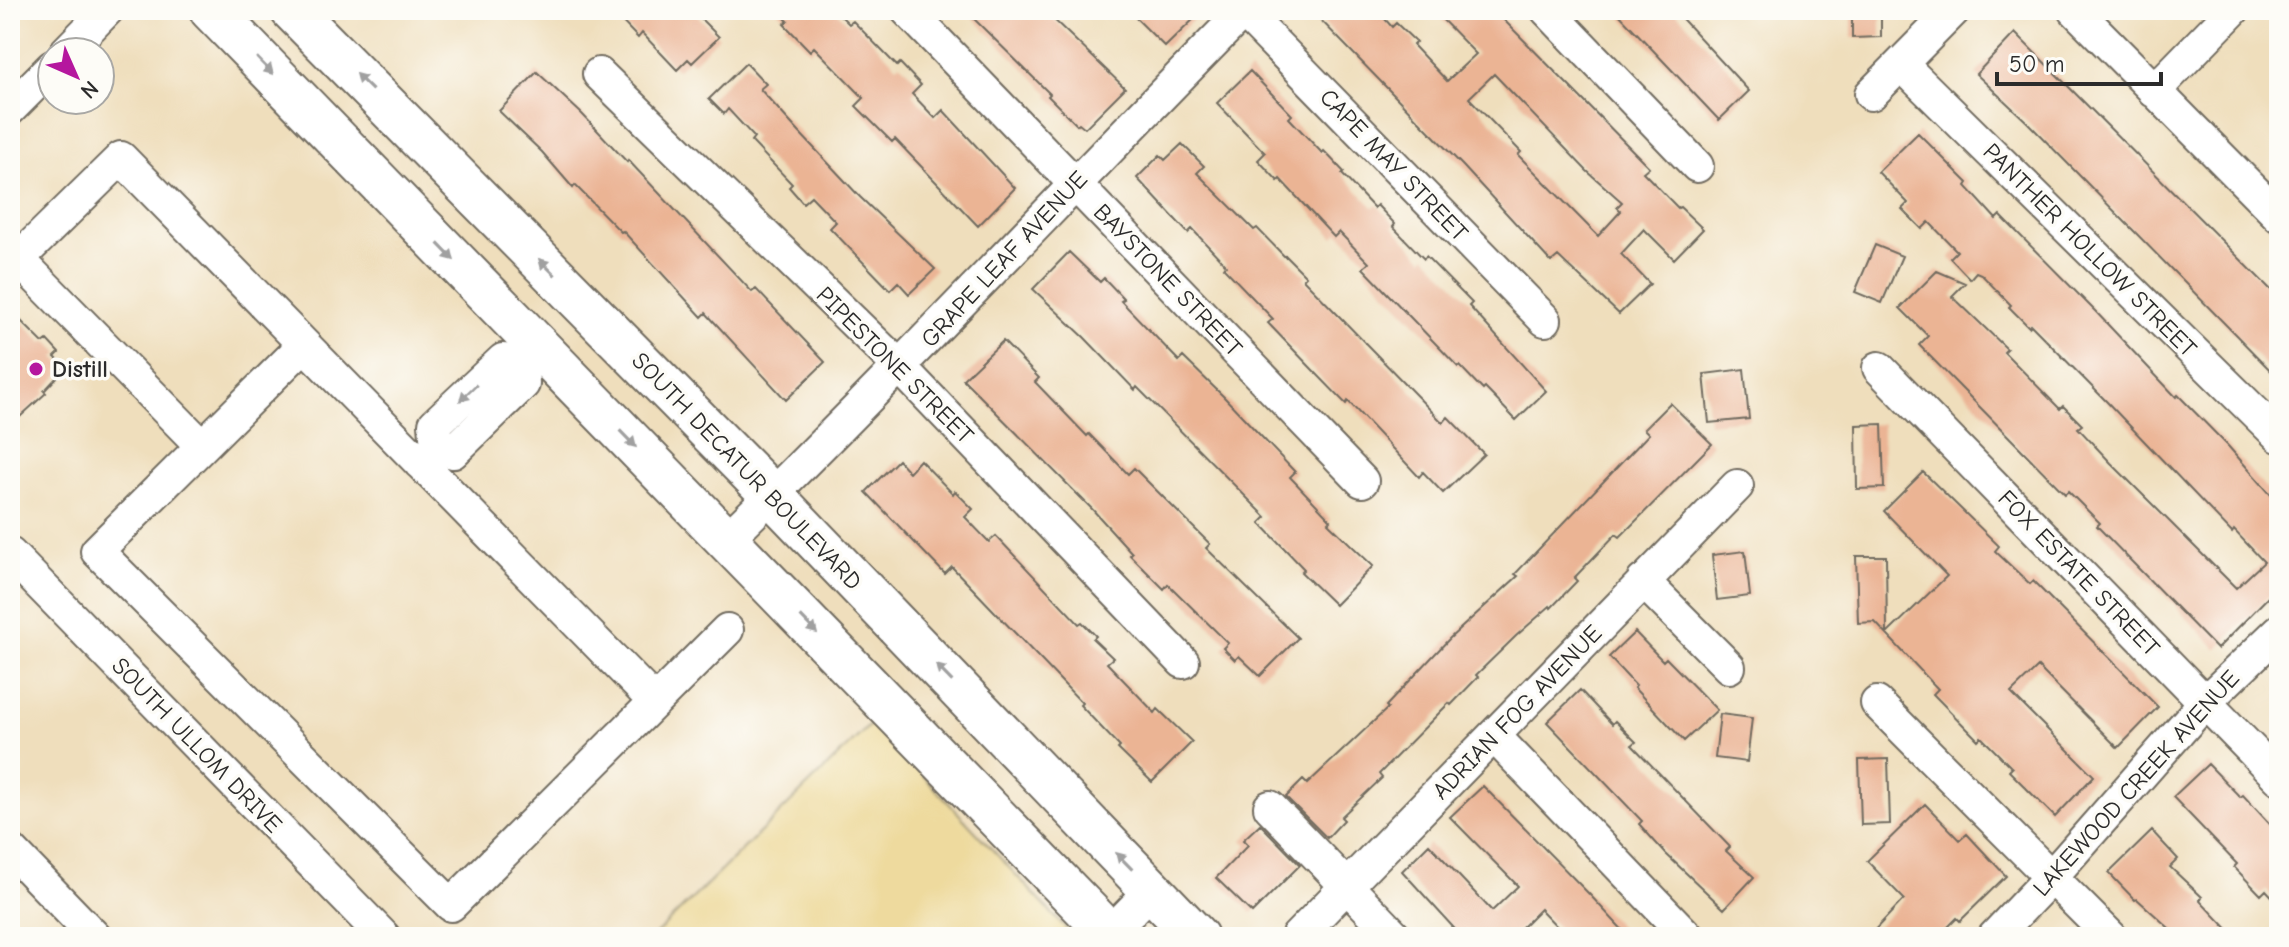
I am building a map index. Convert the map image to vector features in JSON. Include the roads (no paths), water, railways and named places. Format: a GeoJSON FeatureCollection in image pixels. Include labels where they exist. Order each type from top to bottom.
{"type":"FeatureCollection","features":[{"type":"Feature","properties":{"kind":"main road"},"geometry":{"type":"LineString","coordinates":[[211,10],[531,356],[726,540],[1109,936]]}},
{"type":"Feature","properties":{"kind":"main road","name":"SOUTH DECATUR BOULEVARD"},"geometry":{"type":"LineString","coordinates":[[292,10],[772,495],[1197,937]]}},
{"type":"Feature","properties":{"kind":"main road"},"geometry":{"type":"LineString","coordinates":[[531,356],[582,303]]}},
{"type":"Feature","properties":{"kind":"street"},"geometry":{"type":"LineString","coordinates":[[82,36],[107,10]]}},
{"type":"Feature","properties":{"kind":"street","name":"BAYSTONE STREET"},"geometry":{"type":"LineString","coordinates":[[907,10],[1362,481]]}},
{"type":"Feature","properties":{"kind":"street"},"geometry":{"type":"LineString","coordinates":[[1547,10],[1697,166]]}},
{"type":"Feature","properties":{"kind":"street"},"geometry":{"type":"LineString","coordinates":[[1871,94],[1954,10]]}},
{"type":"Feature","properties":{"kind":"street"},"geometry":{"type":"LineString","coordinates":[[2075,10],[2279,216]]}},
{"type":"Feature","properties":{"kind":"street"},"geometry":{"type":"LineString","coordinates":[[2154,91],[2233,10]]}},
{"type":"Feature","properties":{"kind":"street","name":"GRAPE LEAF AVENUE"},"geometry":{"type":"LineString","coordinates":[[726,540],[901,368],[1075,183],[1244,11]]}},
{"type":"Feature","properties":{"kind":"street","name":"CAPE MAY STREET"},"geometry":{"type":"LineString","coordinates":[[1244,11],[1545,320]]}},
{"type":"Feature","properties":{"kind":"street","name":"PANTHER HOLLOW STREET"},"geometry":{"type":"LineString","coordinates":[[1901,64],[2279,436]]}},
{"type":"Feature","properties":{"kind":"street","name":"PIPESTONE STREET"},"geometry":{"type":"LineString","coordinates":[[599,74],[901,368],[1183,662]]}},
{"type":"Feature","properties":{"kind":"street"},"geometry":{"type":"LineString","coordinates":[[10,109],[36,83]]}},
{"type":"Feature","properties":{"kind":"street"},"geometry":{"type":"LineString","coordinates":[[202,446],[18,259],[121,158],[304,345],[428,455],[655,702]]}},
{"type":"Feature","properties":{"kind":"street"},"geometry":{"type":"LineString","coordinates":[[304,345],[97,551],[451,905],[727,630]]}},
{"type":"Feature","properties":{"kind":"street"},"geometry":{"type":"LineString","coordinates":[[428,455],[435,424],[503,360],[531,356]]}},
{"type":"Feature","properties":{"kind":"street","name":"FOX ESTATE STREET"},"geometry":{"type":"LineString","coordinates":[[1879,368],[2279,778]]}},
{"type":"Feature","properties":{"kind":"street","name":"ADRIAN FOG AVENUE"},"geometry":{"type":"LineString","coordinates":[[1297,937],[1737,486]]}},
{"type":"Feature","properties":{"kind":"street","name":"SOUTH ULLOM DRIVE"},"geometry":{"type":"LineString","coordinates":[[10,554],[384,937]]}},
{"type":"Feature","properties":{"kind":"street"},"geometry":{"type":"LineString","coordinates":[[1643,581],[1729,667]]}},
{"type":"Feature","properties":{"kind":"street","name":"LAKEWOOD CREEK AVENUE"},"geometry":{"type":"LineString","coordinates":[[1994,937],[2052,876],[2205,702],[2279,631]]}},
{"type":"Feature","properties":{"kind":"street"},"geometry":{"type":"LineString","coordinates":[[1877,703],[2111,937]]}},
{"type":"Feature","properties":{"kind":"street"},"geometry":{"type":"LineString","coordinates":[[1495,737],[1688,937]]}},
{"type":"Feature","properties":{"kind":"street"},"geometry":{"type":"LineString","coordinates":[[1270,807],[1396,937]]}},
{"type":"Feature","properties":{"kind":"street"},"geometry":{"type":"LineString","coordinates":[[13,857],[95,937]]}},
{"type":"Feature","properties":{"kind":"street"},"geometry":{"type":"LineString","coordinates":[[1109,936],[1152,890]]}},
{"type":"Feature","properties":{"kind":"place","name":"Distill"},"geometry":{"type":"Point","coordinates":[36,369]}}]}
